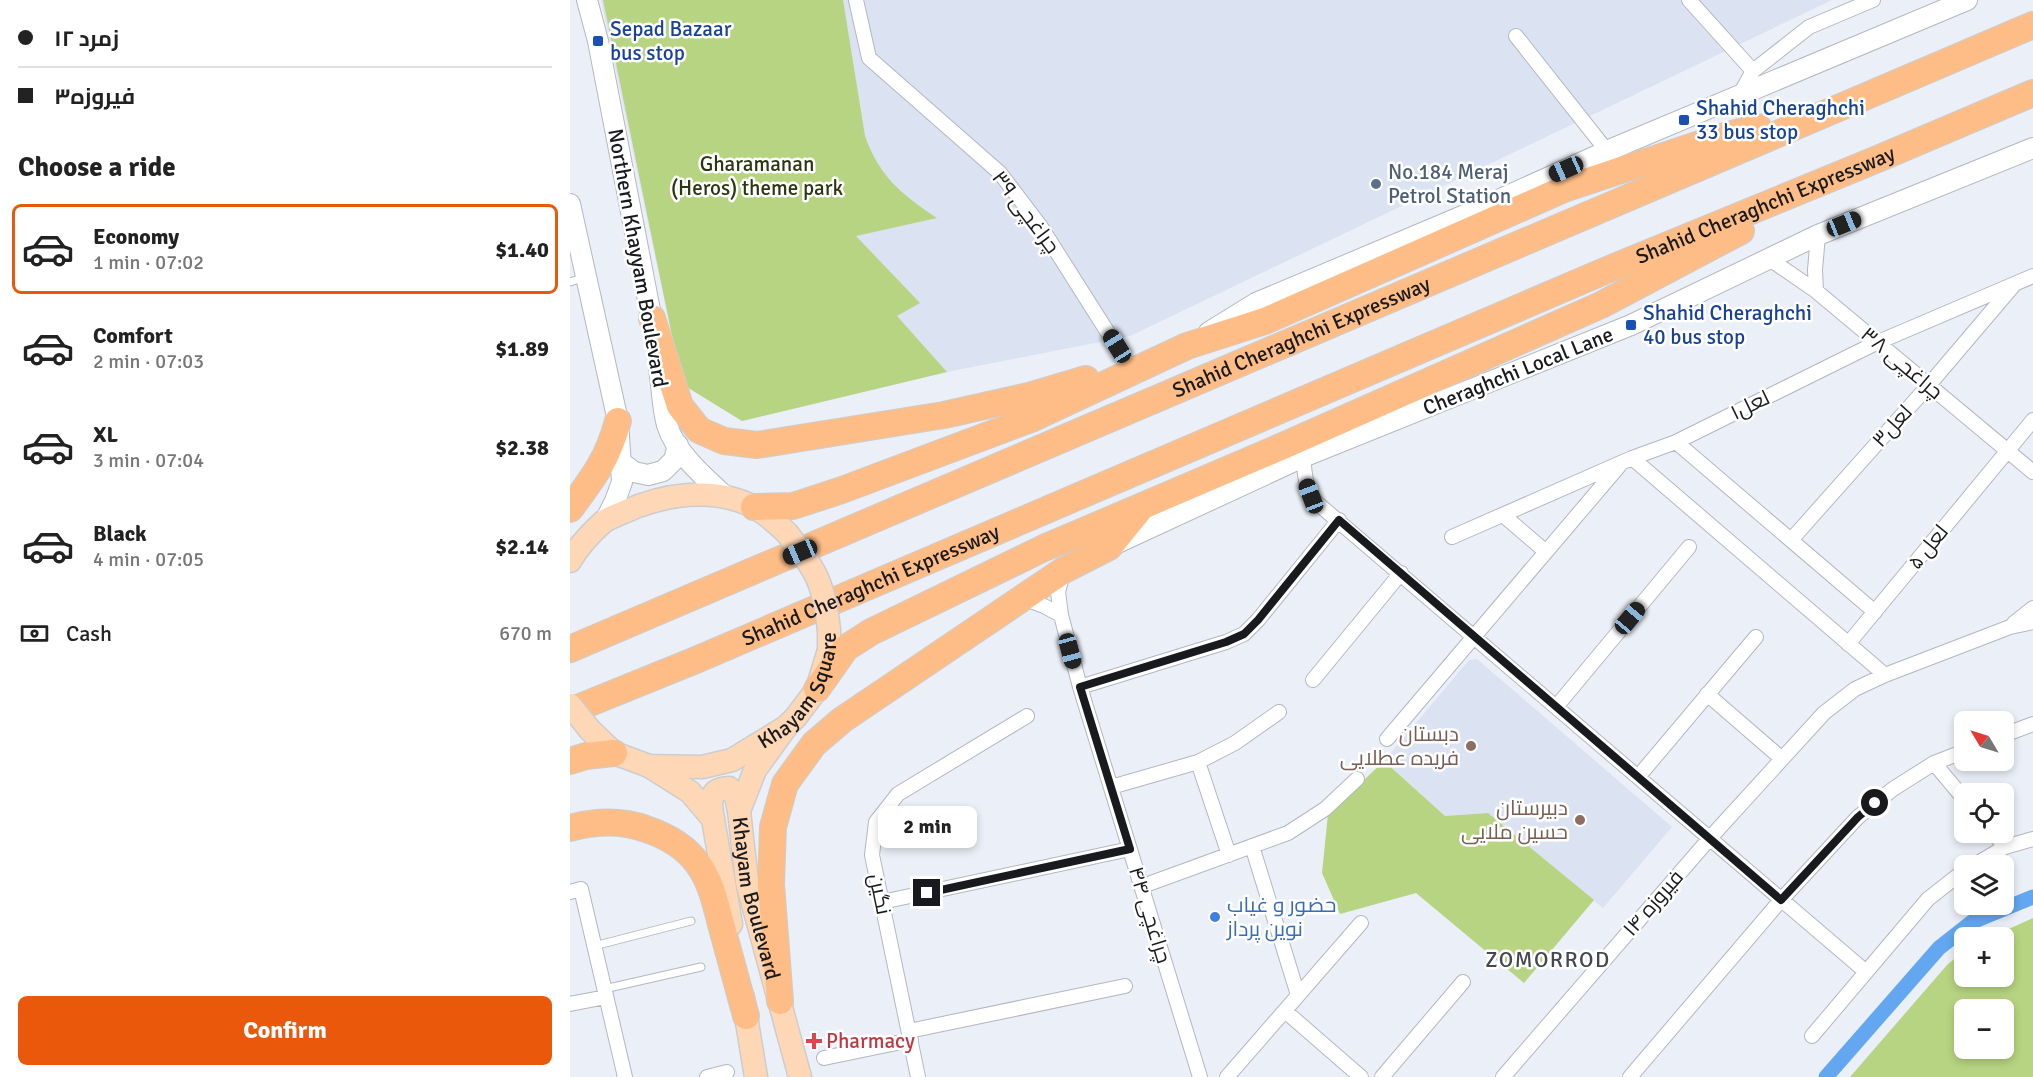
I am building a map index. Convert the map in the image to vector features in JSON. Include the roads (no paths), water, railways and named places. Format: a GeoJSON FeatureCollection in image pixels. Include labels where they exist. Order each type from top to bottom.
{"type":"FeatureCollection","features":[{"type":"Feature","properties":{"kind":"highway","name":"Shahid Cheraghchi Expressway"},"geometry":{"type":"LineString","coordinates":[[570,649],[2033,25]]}},
{"type":"Feature","properties":{"kind":"highway","name":"Shahid Cheraghchi Expressway"},"geometry":{"type":"LineString","coordinates":[[570,711],[696,660],[1607,270],[2033,93]]}},
{"type":"Feature","properties":{"kind":"highway"},"geometry":{"type":"LineString","coordinates":[[754,507],[793,506],[1031,419],[1187,346],[1265,321],[1564,189],[1718,138],[1845,104]]}},
{"type":"Feature","properties":{"kind":"highway"},"geometry":{"type":"LineString","coordinates":[[817,689],[846,648],[872,632],[1044,548],[1601,305],[1881,158]]}},
{"type":"Feature","properties":{"kind":"highway"},"geometry":{"type":"LineString","coordinates":[[652,318],[680,406],[699,430],[724,441],[757,445],[944,415],[1029,396],[1162,358]]}},
{"type":"Feature","properties":{"kind":"highway"},"geometry":{"type":"LineString","coordinates":[[570,509],[596,473],[611,447],[618,421]]}},
{"type":"Feature","properties":{"kind":"highway"},"geometry":{"type":"LineString","coordinates":[[780,1001],[771,884],[773,827],[785,784],[814,744],[842,720],[1064,570],[1109,546],[1142,506]]}},
{"type":"Feature","properties":{"kind":"highway"},"geometry":{"type":"LineString","coordinates":[[570,761],[586,756],[615,753]]}},
{"type":"Feature","properties":{"kind":"highway"},"geometry":{"type":"LineString","coordinates":[[570,828],[607,822],[632,824],[662,835],[682,846],[699,865],[710,886],[746,1016]]}},
{"type":"Feature","properties":{"kind":"main road","name":"Northern Khayyam Boulevard"},"geometry":{"type":"LineString","coordinates":[[587,0],[598,41],[652,318],[667,425],[678,446],[699,473],[726,497]]}},
{"type":"Feature","properties":{"kind":"main road"},"geometry":{"type":"LineString","coordinates":[[1187,346],[1256,303],[1465,215],[1606,151],[1967,0]]}},
{"type":"Feature","properties":{"kind":"main road","name":"Cheraghchi Local Lane"},"geometry":{"type":"LineString","coordinates":[[1194,484],[1250,481],[1303,457],[1631,326],[1818,235],[2033,148]]}},
{"type":"Feature","properties":{"kind":"main road"},"geometry":{"type":"LineString","coordinates":[[570,204],[578,279],[618,421],[622,482],[605,521]]}},
{"type":"Feature","properties":{"kind":"main road"},"geometry":{"type":"LineString","coordinates":[[622,463],[634,472],[648,475],[663,471],[674,460],[678,446]]}},
{"type":"Feature","properties":{"kind":"main road"},"geometry":{"type":"LineString","coordinates":[[1109,546],[1250,481]]}},
{"type":"Feature","properties":{"kind":"main road","name":"Khayam Square"},"geometry":{"type":"LineString","coordinates":[[570,561],[575,552],[605,521],[639,505],[666,497],[688,495],[726,497],[754,507],[788,533],[811,563],[819,581],[826,602],[829,630],[829,650],[817,689],[786,727],[732,760],[702,767],[649,766],[615,753],[590,730],[570,705]]}},
{"type":"Feature","properties":{"kind":"main road","name":"Khayam Boulevard"},"geometry":{"type":"LineString","coordinates":[[786,727],[755,770],[739,811],[747,882],[800,1077]]}},
{"type":"Feature","properties":{"kind":"main road","name":"Khayam Boulevard"},"geometry":{"type":"LineString","coordinates":[[649,766],[690,792],[714,819],[756,1077]]}},
{"type":"Feature","properties":{"kind":"main road"},"geometry":{"type":"LineString","coordinates":[[714,819],[710,803],[716,791],[723,788],[729,788],[736,796],[739,811]]}},
{"type":"Feature","properties":{"kind":"street","name":"چراغچی ۳۹"},"geometry":{"type":"LineString","coordinates":[[856,0],[869,58],[1000,173],[1041,227],[1129,366]]}},
{"type":"Feature","properties":{"kind":"street"},"geometry":{"type":"LineString","coordinates":[[1689,0],[1753,71]]}},
{"type":"Feature","properties":{"kind":"street"},"geometry":{"type":"LineString","coordinates":[[1739,96],[1753,71],[1809,27],[1873,0]]}},
{"type":"Feature","properties":{"kind":"street"},"geometry":{"type":"LineString","coordinates":[[1516,36],[1606,151]]}},
{"type":"Feature","properties":{"kind":"street"},"geometry":{"type":"LineString","coordinates":[[1816,291],[1818,235]]}},
{"type":"Feature","properties":{"kind":"street","name":"چراغچی ۳۸"},"geometry":{"type":"LineString","coordinates":[[1768,258],[1816,291],[2033,472]]}},
{"type":"Feature","properties":{"kind":"street","name":"لعل۱"},"geometry":{"type":"LineString","coordinates":[[1452,537],[1627,460],[1676,442],[1876,343],[2033,276]]}},
{"type":"Feature","properties":{"kind":"street","name":"لعل۳"},"geometry":{"type":"LineString","coordinates":[[1791,540],[1928,386],[2015,283]]}},
{"type":"Feature","properties":{"kind":"street","name":"لعل ۵"},"geometry":{"type":"LineString","coordinates":[[1848,644],[2033,420]]}},
{"type":"Feature","properties":{"kind":"street"},"geometry":{"type":"LineString","coordinates":[[1676,442],[1875,612]]}},
{"type":"Feature","properties":{"kind":"street"},"geometry":{"type":"LineString","coordinates":[[1303,457],[1305,482],[1311,496],[1865,971]]}},
{"type":"Feature","properties":{"kind":"street"},"geometry":{"type":"LineString","coordinates":[[1387,739],[1627,460],[1885,675]]}},
{"type":"Feature","properties":{"kind":"street"},"geometry":{"type":"LineString","coordinates":[[1503,515],[1546,552]]}},
{"type":"Feature","properties":{"kind":"street"},"geometry":{"type":"LineString","coordinates":[[1080,687],[1226,642],[1244,634],[1339,520]]}},
{"type":"Feature","properties":{"kind":"street"},"geometry":{"type":"LineString","coordinates":[[1556,707],[1689,548]]}},
{"type":"Feature","properties":{"kind":"street","name":"چراغچی ۴۴"},"geometry":{"type":"LineString","coordinates":[[1064,570],[1058,592],[1060,615],[1200,1077]]}},
{"type":"Feature","properties":{"kind":"street"},"geometry":{"type":"LineString","coordinates":[[1313,680],[1401,573]]}},
{"type":"Feature","properties":{"kind":"street"},"geometry":{"type":"LineString","coordinates":[[1023,598],[1060,615]]}},
{"type":"Feature","properties":{"kind":"street"},"geometry":{"type":"LineString","coordinates":[[2010,627],[2033,608]]}},
{"type":"Feature","properties":{"kind":"street"},"geometry":{"type":"LineString","coordinates":[[2010,627],[2033,621]]}},
{"type":"Feature","properties":{"kind":"street","name":"فیروزه ۱۴"},"geometry":{"type":"LineString","coordinates":[[1503,1077],[1710,838],[1824,713],[1855,689],[1885,675],[2010,627]]}},
{"type":"Feature","properties":{"kind":"street"},"geometry":{"type":"LineString","coordinates":[[1638,777],[1756,637]]}},
{"type":"Feature","properties":{"kind":"street"},"geometry":{"type":"LineString","coordinates":[[1707,694],[1781,758]]}},
{"type":"Feature","properties":{"kind":"street"},"geometry":{"type":"LineString","coordinates":[[1111,787],[1198,762],[1235,743],[1279,712]]}},
{"type":"Feature","properties":{"kind":"street","name":"نگین"},"geometry":{"type":"LineString","coordinates":[[918,1077],[872,855],[876,822],[898,794],[1028,716]]}},
{"type":"Feature","properties":{"kind":"street"},"geometry":{"type":"LineString","coordinates":[[2014,731],[2033,724]]}},
{"type":"Feature","properties":{"kind":"street"},"geometry":{"type":"LineString","coordinates":[[1630,1077],[1781,900],[1858,817],[1893,789],[1934,764],[1954,756]]}},
{"type":"Feature","properties":{"kind":"street"},"geometry":{"type":"LineString","coordinates":[[1198,762],[1229,855]]}},
{"type":"Feature","properties":{"kind":"street"},"geometry":{"type":"LineString","coordinates":[[1934,764],[1954,787]]}},
{"type":"Feature","properties":{"kind":"street"},"geometry":{"type":"LineString","coordinates":[[1151,883],[1288,833],[1325,809],[1357,779]]}},
{"type":"Feature","properties":{"kind":"street"},"geometry":{"type":"LineString","coordinates":[[1992,855],[2005,847],[2033,839]]}},
{"type":"Feature","properties":{"kind":"street"},"geometry":{"type":"LineString","coordinates":[[2002,843],[2005,847]]}},
{"type":"Feature","properties":{"kind":"street"},"geometry":{"type":"LineString","coordinates":[[1252,846],[1298,995]]}},
{"type":"Feature","properties":{"kind":"street"},"geometry":{"type":"LineString","coordinates":[[882,902],[1130,849]]}},
{"type":"Feature","properties":{"kind":"street"},"geometry":{"type":"LineString","coordinates":[[1812,1036],[1928,899],[1954,879]]}},
{"type":"Feature","properties":{"kind":"street"},"geometry":{"type":"LineString","coordinates":[[575,891],[594,946],[625,1077]]}},
{"type":"Feature","properties":{"kind":"street"},"geometry":{"type":"LineString","coordinates":[[1227,1077],[1361,923]]}},
{"type":"Feature","properties":{"kind":"street"},"geometry":{"type":"LineString","coordinates":[[1382,1077],[1463,982]]}},
{"type":"Feature","properties":{"kind":"street"},"geometry":{"type":"LineString","coordinates":[[824,1058],[910,1035],[1125,986]]}},
{"type":"Feature","properties":{"kind":"street"},"geometry":{"type":"LineString","coordinates":[[570,1004],[605,993]]}},
{"type":"Feature","properties":{"kind":"street"},"geometry":{"type":"LineString","coordinates":[[1285,1011],[1361,1077]]}},
{"type":"Feature","properties":{"kind":"street"},"geometry":{"type":"LineString","coordinates":[[707,1077],[727,1072]]}},
{"type":"Feature","properties":{"kind":"lane"},"geometry":{"type":"LineString","coordinates":[[594,946],[691,921]]}},
{"type":"Feature","properties":{"kind":"lane"},"geometry":{"type":"LineString","coordinates":[[605,993],[701,967]]}},
{"type":"Feature","properties":{"kind":"waterway"},"geometry":{"type":"LineString","coordinates":[[1826,1077],[1939,948],[1972,922],[2033,897]]}},
{"type":"Feature","properties":{"kind":"place","name":"Sepad Bazaar bus stop"},"geometry":{"type":"Point","coordinates":[598,41]}},
{"type":"Feature","properties":{"kind":"place","name":"Shahid Cheraghchi 33 bus stop"},"geometry":{"type":"Point","coordinates":[1684,120]}},
{"type":"Feature","properties":{"kind":"place","name":"No.184 Meraj Petrol Station"},"geometry":{"type":"Point","coordinates":[1376,184]}},
{"type":"Feature","properties":{"kind":"place","name":"Shahid Cheraghchi 40 bus stop"},"geometry":{"type":"Point","coordinates":[1631,325]}},
{"type":"Feature","properties":{"kind":"place","name":"دبستان فریده عطلایی"},"geometry":{"type":"Point","coordinates":[1471,746]}},
{"type":"Feature","properties":{"kind":"place","name":"دبیرستان حسین ملایی"},"geometry":{"type":"Point","coordinates":[1580,820]}},
{"type":"Feature","properties":{"kind":"place","name":"حضور و غیاب نوین پرداز"},"geometry":{"type":"Point","coordinates":[1215,917]}},
{"type":"Feature","properties":{"kind":"place","name":"Pharmacy"},"geometry":{"type":"Point","coordinates":[814,1041]}},
{"type":"Feature","properties":{"kind":"district","name":"ZOMORROD"},"geometry":{"type":"Point","coordinates":[1548,959]}},
{"type":"Feature","properties":{"kind":"park label","name":"Gharamanan (Heros) theme park"},"geometry":{"type":"Point","coordinates":[757,176]}}]}
